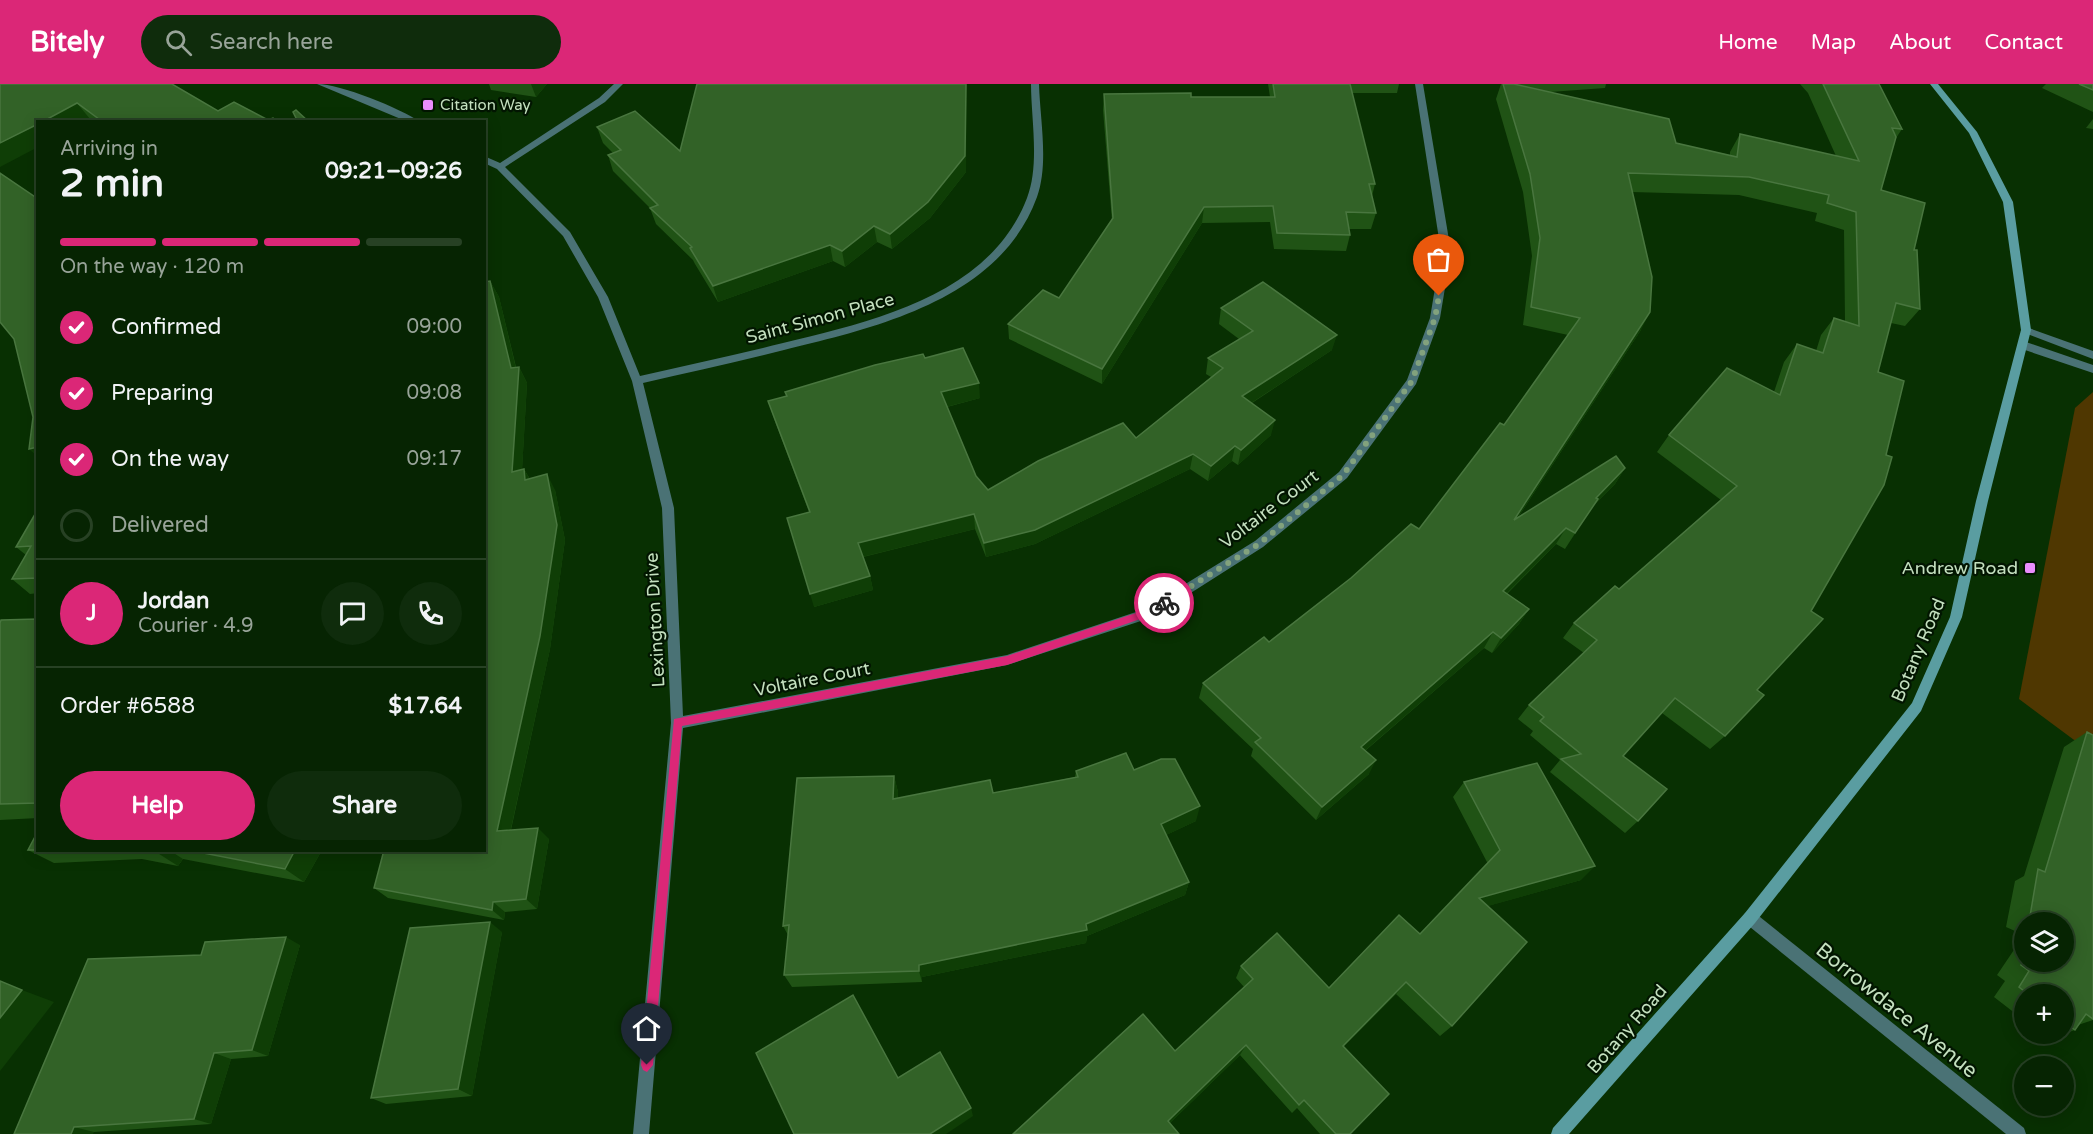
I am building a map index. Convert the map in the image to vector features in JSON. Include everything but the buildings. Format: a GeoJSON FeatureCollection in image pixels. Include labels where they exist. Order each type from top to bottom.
{"type":"FeatureCollection","features":[{"type":"Feature","properties":{"kind":"main road","name":"Botany Road"},"geometry":{"type":"LineString","coordinates":[[1559,1134],[1750,918],[1917,707],[1956,617],[1982,501],[2026,330],[2008,202],[1973,132],[1935,84]]}},
{"type":"Feature","properties":{"kind":"street"},"geometry":{"type":"LineString","coordinates":[[321,84],[352,94],[411,120]]}},
{"type":"Feature","properties":{"kind":"street"},"geometry":{"type":"LineString","coordinates":[[500,167],[602,100],[620,84]]}},
{"type":"Feature","properties":{"kind":"street","name":"Saint Simon Place"},"geometry":{"type":"LineString","coordinates":[[637,381],[855,329],[909,310],[971,278],[1014,236],[1032,196],[1035,163],[1035,84]]}},
{"type":"Feature","properties":{"kind":"street","name":"Voltaire Court"},"geometry":{"type":"LineString","coordinates":[[677,723],[1007,660],[1149,613],[1259,544],[1343,475],[1412,381],[1435,318],[1446,252],[1419,84]]}},
{"type":"Feature","properties":{"kind":"street","name":"Lexington Drive"},"geometry":{"type":"LineString","coordinates":[[486,160],[500,167],[567,234],[603,297],[637,381],[668,508],[677,723],[641,1134]]}},
{"type":"Feature","properties":{"kind":"street"},"geometry":{"type":"LineString","coordinates":[[2026,330],[2093,355]]}},
{"type":"Feature","properties":{"kind":"street"},"geometry":{"type":"LineString","coordinates":[[2023,345],[2093,369]]}},
{"type":"Feature","properties":{"kind":"street","name":"Borrowdace Avenue"},"geometry":{"type":"LineString","coordinates":[[1750,918],[2018,1134]]}},
{"type":"Feature","properties":{"kind":"shaded area"},"geometry":{"type":"Polygon","coordinates":[[[2093,392],[2093,754],[2019,699],[2075,408],[2093,392]]]}},
{"type":"Feature","properties":{"kind":"way so far"},"geometry":{"type":"LineString","coordinates":[[1164,603],[1259,544],[1343,475],[1412,381],[1435,318],[1439,296]]}},
{"type":"Feature","properties":{"kind":"place","name":"Citation Way"},"geometry":{"type":"Point","coordinates":[428,105]}},
{"type":"Feature","properties":{"kind":"place","name":"Andrew Road"},"geometry":{"type":"Point","coordinates":[2030,568]}},
{"type":"Feature","properties":{"kind":"route"},"geometry":{"type":"LineString","coordinates":[[647,1065],[677,723],[1007,660],[1149,613],[1164,603]]}}]}
